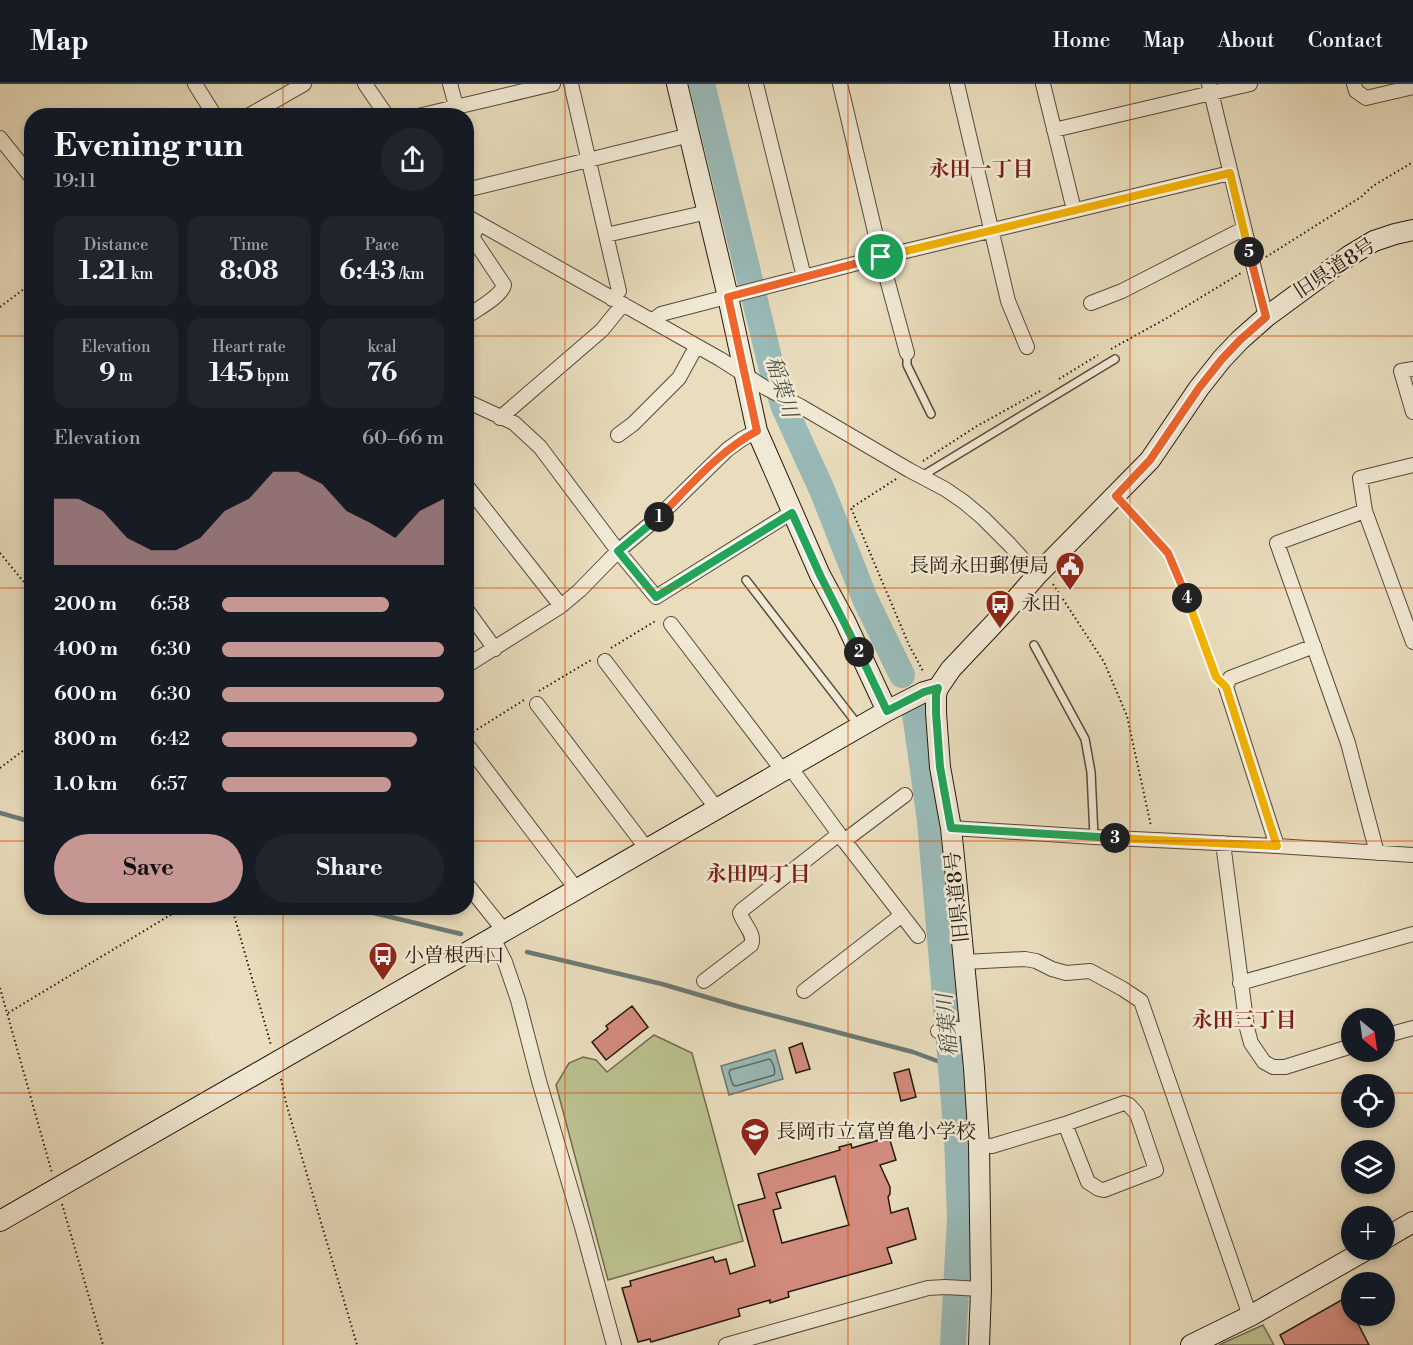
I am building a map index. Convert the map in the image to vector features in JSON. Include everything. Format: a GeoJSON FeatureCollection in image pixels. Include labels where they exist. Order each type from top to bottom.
{"type":"FeatureCollection","features":[{"type":"Feature","properties":{"kind":"street"},"geometry":{"type":"LineString","coordinates":[[195,84],[210,108]]}},
{"type":"Feature","properties":{"kind":"street"},"geometry":{"type":"LineString","coordinates":[[265,108],[304,84]]}},
{"type":"Feature","properties":{"kind":"street"},"geometry":{"type":"LineString","coordinates":[[365,84],[382,108]]}},
{"type":"Feature","properties":{"kind":"street"},"geometry":{"type":"LineString","coordinates":[[450,84],[456,106]]}},
{"type":"Feature","properties":{"kind":"street"},"geometry":{"type":"LineString","coordinates":[[448,108],[554,84]]}},
{"type":"Feature","properties":{"kind":"street"},"geometry":{"type":"LineString","coordinates":[[500,418],[602,330],[617,302],[619,291],[571,84]]}},
{"type":"Feature","properties":{"kind":"street"},"geometry":{"type":"LineString","coordinates":[[677,84],[728,297],[757,431],[820,575],[845,621],[887,711]]}},
{"type":"Feature","properties":{"kind":"street"},"geometry":{"type":"LineString","coordinates":[[756,84],[804,277]]}},
{"type":"Feature","properties":{"kind":"street"},"geometry":{"type":"LineString","coordinates":[[840,84],[881,257],[907,353]]}},
{"type":"Feature","properties":{"kind":"street"},"geometry":{"type":"LineString","coordinates":[[957,84],[1008,301],[1027,347]]}},
{"type":"Feature","properties":{"kind":"street"},"geometry":{"type":"LineString","coordinates":[[1042,84],[1074,210]]}},
{"type":"Feature","properties":{"kind":"street"},"geometry":{"type":"LineString","coordinates":[[1054,130],[1210,89],[1250,84]]}},
{"type":"Feature","properties":{"kind":"street"},"geometry":{"type":"LineString","coordinates":[[1354,84],[1356,91],[1366,98],[1413,87]]}},
{"type":"Feature","properties":{"kind":"street"},"geometry":{"type":"LineString","coordinates":[[1210,89],[1266,317]]}},
{"type":"Feature","properties":{"kind":"street"},"geometry":{"type":"LineString","coordinates":[[474,188],[690,135]]}},
{"type":"Feature","properties":{"kind":"street"},"geometry":{"type":"LineString","coordinates":[[0,138],[24,168]]}},
{"type":"Feature","properties":{"kind":"street"},"geometry":{"type":"LineString","coordinates":[[652,321],[661,314],[881,257],[1230,173]]}},
{"type":"Feature","properties":{"kind":"street"},"geometry":{"type":"LineString","coordinates":[[606,235],[708,212]]}},
{"type":"Feature","properties":{"kind":"street"},"geometry":{"type":"LineString","coordinates":[[474,221],[945,489],[970,507],[1039,573]]}},
{"type":"Feature","properties":{"kind":"street"},"geometry":{"type":"LineString","coordinates":[[1091,303],[1122,291],[1243,229]]}},
{"type":"Feature","properties":{"kind":"street","name":"旧県道8号"},"geometry":{"type":"LineString","coordinates":[[979,1345],[981,1214],[979,1145],[966,1029],[964,962],[951,828],[940,767],[936,695],[932,682],[951,669],[1004,614],[1039,573],[1150,460],[1199,388],[1240,340],[1266,317],[1349,256],[1374,241],[1413,230]]}},
{"type":"Feature","properties":{"kind":"street"},"geometry":{"type":"LineString","coordinates":[[474,240],[504,285],[503,290],[497,296],[474,312]]}},
{"type":"Feature","properties":{"kind":"street"},"geometry":{"type":"LineString","coordinates":[[618,435],[633,424],[679,378],[696,347]]}},
{"type":"Feature","properties":{"kind":"street"},"geometry":{"type":"LineString","coordinates":[[1413,369],[1401,371],[1413,412]]}},
{"type":"Feature","properties":{"kind":"street"},"geometry":{"type":"LineString","coordinates":[[474,405],[514,423],[540,447],[618,551],[656,597],[792,513]]}},
{"type":"Feature","properties":{"kind":"street"},"geometry":{"type":"LineString","coordinates":[[474,661],[561,606],[728,449],[757,431]]}},
{"type":"Feature","properties":{"kind":"street"},"geometry":{"type":"LineString","coordinates":[[1413,465],[1360,478],[1365,511],[1413,642]]}},
{"type":"Feature","properties":{"kind":"street"},"geometry":{"type":"LineString","coordinates":[[474,495],[561,606]]}},
{"type":"Feature","properties":{"kind":"street"},"geometry":{"type":"LineString","coordinates":[[1365,511],[1277,543],[1348,743],[1377,853]]}},
{"type":"Feature","properties":{"kind":"street"},"geometry":{"type":"LineString","coordinates":[[474,620],[495,649]]}},
{"type":"Feature","properties":{"kind":"street"},"geometry":{"type":"LineString","coordinates":[[671,624],[918,936]]}},
{"type":"Feature","properties":{"kind":"street"},"geometry":{"type":"LineString","coordinates":[[1277,846],[1226,687],[1230,678],[1314,646]]}},
{"type":"Feature","properties":{"kind":"street"},"geometry":{"type":"LineString","coordinates":[[602,657],[717,809]]}},
{"type":"Feature","properties":{"kind":"street"},"geometry":{"type":"LineString","coordinates":[[0,1221],[887,711],[924,692],[932,682]]}},
{"type":"Feature","properties":{"kind":"street"},"geometry":{"type":"LineString","coordinates":[[535,697],[647,849]]}},
{"type":"Feature","properties":{"kind":"street"},"geometry":{"type":"LineString","coordinates":[[474,750],[577,890]]}},
{"type":"Feature","properties":{"kind":"street"},"geometry":{"type":"LineString","coordinates":[[704,981],[751,945],[753,940],[751,934],[740,917],[742,910],[904,795]]}},
{"type":"Feature","properties":{"kind":"street"},"geometry":{"type":"LineString","coordinates":[[951,828],[1413,855]]}},
{"type":"Feature","properties":{"kind":"street"},"geometry":{"type":"LineString","coordinates":[[1223,843],[1240,983],[1251,1043],[1264,1062],[1273,1067],[1285,1067],[1341,1049]]}},
{"type":"Feature","properties":{"kind":"street"},"geometry":{"type":"LineString","coordinates":[[474,896],[499,935],[614,1345]]}},
{"type":"Feature","properties":{"kind":"street"},"geometry":{"type":"LineString","coordinates":[[804,991],[902,915]]}},
{"type":"Feature","properties":{"kind":"street"},"geometry":{"type":"LineString","coordinates":[[1240,983],[1413,934]]}},
{"type":"Feature","properties":{"kind":"street"},"geometry":{"type":"LineString","coordinates":[[964,962],[1025,960],[1036,961],[1066,973],[1090,971],[1141,1001],[1250,1316]]}},
{"type":"Feature","properties":{"kind":"street"},"geometry":{"type":"LineString","coordinates":[[1395,1033],[1413,1028]]}},
{"type":"Feature","properties":{"kind":"street"},"geometry":{"type":"LineString","coordinates":[[938,1031],[966,1029]]}},
{"type":"Feature","properties":{"kind":"street"},"geometry":{"type":"LineString","coordinates":[[979,1145],[992,1146],[1124,1103],[1137,1114],[1156,1170],[1104,1190],[1099,1189],[1088,1182],[1065,1124]]}},
{"type":"Feature","properties":{"kind":"street"},"geometry":{"type":"LineString","coordinates":[[1395,1233],[1413,1222]]}},
{"type":"Feature","properties":{"kind":"street"},"geometry":{"type":"LineString","coordinates":[[1191,1345],[1250,1316],[1348,1260]]}},
{"type":"Feature","properties":{"kind":"street"},"geometry":{"type":"LineString","coordinates":[[726,1345],[928,1288],[981,1289]]}},
{"type":"Feature","properties":{"kind":"lane"},"geometry":{"type":"LineString","coordinates":[[907,353],[907,366],[931,414]]}},
{"type":"Feature","properties":{"kind":"lane"},"geometry":{"type":"LineString","coordinates":[[922,476],[1115,359]]}},
{"type":"Feature","properties":{"kind":"lane"},"geometry":{"type":"LineString","coordinates":[[746,580],[860,728]]}},
{"type":"Feature","properties":{"kind":"lane"},"geometry":{"type":"LineString","coordinates":[[1034,645],[1084,739],[1091,772],[1094,837]]}},
{"type":"Feature","properties":{"kind":"path"},"geometry":{"type":"LineString","coordinates":[[1260,261],[1413,162]]}},
{"type":"Feature","properties":{"kind":"path"},"geometry":{"type":"LineString","coordinates":[[1107,351],[1167,318],[1247,269]]}},
{"type":"Feature","properties":{"kind":"path"},"geometry":{"type":"LineString","coordinates":[[0,307],[24,289]]}},
{"type":"Feature","properties":{"kind":"path"},"geometry":{"type":"LineString","coordinates":[[1055,382],[1098,356]]}},
{"type":"Feature","properties":{"kind":"path"},"geometry":{"type":"LineString","coordinates":[[932,682],[909,645],[851,508],[977,426],[1047,387]]}},
{"type":"Feature","properties":{"kind":"path"},"geometry":{"type":"LineString","coordinates":[[1116,496],[1168,553],[1189,602],[1216,677],[1226,687]]}},
{"type":"Feature","properties":{"kind":"path"},"geometry":{"type":"LineString","coordinates":[[0,553],[24,582]]}},
{"type":"Feature","properties":{"kind":"path"},"geometry":{"type":"LineString","coordinates":[[1039,573],[1059,592],[1104,662],[1127,716],[1155,840]]}},
{"type":"Feature","properties":{"kind":"path"},"geometry":{"type":"LineString","coordinates":[[474,736],[665,615],[671,624]]}},
{"type":"Feature","properties":{"kind":"path"},"geometry":{"type":"LineString","coordinates":[[0,768],[24,750]]}},
{"type":"Feature","properties":{"kind":"path"},"geometry":{"type":"LineString","coordinates":[[8,1013],[170,915]]}},
{"type":"Feature","properties":{"kind":"path"},"geometry":{"type":"LineString","coordinates":[[234,915],[357,1345]]}},
{"type":"Feature","properties":{"kind":"path"},"geometry":{"type":"LineString","coordinates":[[0,988],[103,1345]]}},
{"type":"Feature","properties":{"kind":"green space"},"geometry":{"type":"Polygon","coordinates":[[[654,1035],[692,1053],[743,1241],[608,1280],[556,1085],[569,1063],[583,1057],[596,1060],[607,1072],[654,1035]]]}},
{"type":"Feature","properties":{"kind":"green space"},"geometry":{"type":"Polygon","coordinates":[[[1263,1325],[1274,1345],[1219,1345],[1263,1325]]]}},
{"type":"Feature","properties":{"kind":"water"},"geometry":{"type":"Polygon","coordinates":[[[775,1050],[783,1079],[729,1095],[721,1066],[775,1050]]]}},
{"type":"Feature","properties":{"kind":"building"},"geometry":{"type":"Polygon","coordinates":[[[632,1006],[648,1027],[606,1060],[592,1042],[608,1029],[606,1026],[632,1006]]]}},
{"type":"Feature","properties":{"kind":"building"},"geometry":{"type":"Polygon","coordinates":[[[802,1043],[810,1069],[796,1073],[789,1048],[802,1043]]]}},
{"type":"Feature","properties":{"kind":"building"},"geometry":{"type":"Polygon","coordinates":[[[909,1069],[916,1097],[901,1101],[894,1073],[909,1069]]]}},
{"type":"Feature","properties":{"kind":"building"},"geometry":{"type":"Polygon","coordinates":[[[889,1137],[896,1160],[880,1165],[890,1187],[888,1197],[891,1213],[908,1208],[916,1239],[887,1248],[892,1263],[788,1292],[789,1297],[770,1303],[770,1300],[738,1309],[740,1316],[651,1342],[650,1339],[638,1342],[622,1288],[631,1286],[630,1281],[713,1257],[715,1262],[726,1259],[730,1274],[755,1266],[738,1205],[765,1198],[758,1174],[840,1150],[839,1147],[851,1144],[852,1148],[889,1137]],[[835,1176],[776,1193],[781,1208],[773,1210],[782,1243],[849,1225],[835,1176]]]}},
{"type":"Feature","properties":{"kind":"building"},"geometry":{"type":"Polygon","coordinates":[[[1341,1300],[1341,1326],[1359,1326],[1369,1345],[1285,1345],[1280,1335],[1341,1300]]]}},
{"type":"Feature","properties":{"kind":"waterway","name":"稲葉川"},"geometry":{"type":"LineString","coordinates":[[702,84],[771,366],[784,407],[822,490],[865,599],[902,675]]}},
{"type":"Feature","properties":{"kind":"waterway","name":"稲葉川"},"geometry":{"type":"LineString","coordinates":[[914,706],[930,821],[957,1137],[960,1218],[953,1345]]}},
{"type":"Feature","properties":{"kind":"waterway"},"geometry":{"type":"LineString","coordinates":[[0,813],[24,820]]}},
{"type":"Feature","properties":{"kind":"waterway"},"geometry":{"type":"LineString","coordinates":[[382,915],[461,934]]}},
{"type":"Feature","properties":{"kind":"waterway"},"geometry":{"type":"LineString","coordinates":[[527,952],[662,984],[740,1007],[913,1052],[951,1066]]}},
{"type":"Feature","properties":{"kind":"place","name":"長岡永田郵便局"},"geometry":{"type":"Point","coordinates":[1070,592]}},
{"type":"Feature","properties":{"kind":"place","name":"永田"},"geometry":{"type":"Point","coordinates":[1000,630]}},
{"type":"Feature","properties":{"kind":"place","name":"小曽根西口"},"geometry":{"type":"Point","coordinates":[383,982]}},
{"type":"Feature","properties":{"kind":"place","name":"長岡市立富曽亀小学校"},"geometry":{"type":"Point","coordinates":[755,1158]}},
{"type":"Feature","properties":{"kind":"district","name":"永田一丁目"},"geometry":{"type":"Point","coordinates":[981,170]}},
{"type":"Feature","properties":{"kind":"district","name":"永田四丁目"},"geometry":{"type":"Point","coordinates":[758,875]}},
{"type":"Feature","properties":{"kind":"district","name":"永田三丁目"},"geometry":{"type":"Point","coordinates":[1244,1021]}},
{"type":"Feature","properties":{"kind":"route"},"geometry":{"type":"LineString","coordinates":[[1230,173],[1266,317],[1222,359],[1199,388],[1150,460],[1116,496],[1168,553],[1189,602],[1216,677],[1226,687],[1277,846],[951,828],[940,767],[936,713],[938,688],[924,692],[887,711],[792,513],[656,597],[618,551],[655,520],[728,449],[757,431],[728,297],[881,257],[1230,173]]}}]}
